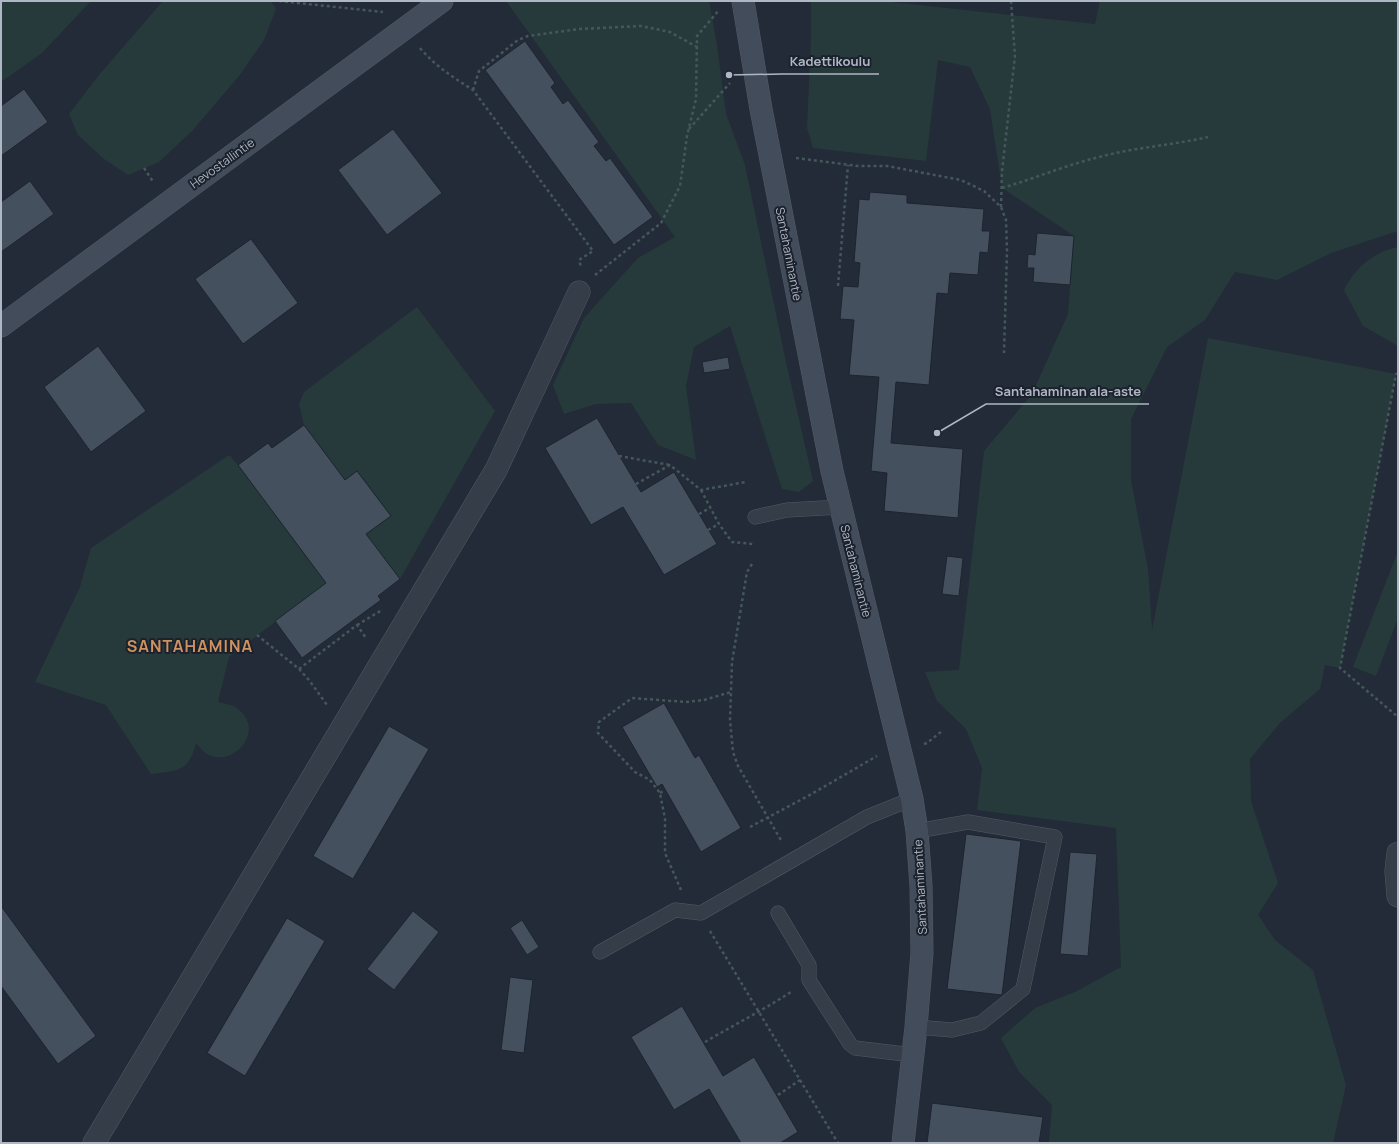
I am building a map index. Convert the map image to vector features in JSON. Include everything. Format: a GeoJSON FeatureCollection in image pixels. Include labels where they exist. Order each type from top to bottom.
{"type":"FeatureCollection","features":[{"type":"Feature","properties":{"kind":"main road","name":"Hevostallintie"},"geometry":{"type":"LineString","coordinates":[[1,326],[442,1]]}},
{"type":"Feature","properties":{"kind":"main road","name":"Santahaminantie"},"geometry":{"type":"LineString","coordinates":[[743,1],[761,109],[832,471],[912,800],[917,831],[921,886],[922,953],[916,1027],[903,1143]]}},
{"type":"Feature","properties":{"kind":"street"},"geometry":{"type":"LineString","coordinates":[[94,1143],[496,470],[582,287]]}},
{"type":"Feature","properties":{"kind":"street"},"geometry":{"type":"LineString","coordinates":[[1398,853],[1396,871],[1398,896]]}},
{"type":"Feature","properties":{"kind":"lane"},"geometry":{"type":"LineString","coordinates":[[755,517],[787,510],[841,508]]}},
{"type":"Feature","properties":{"kind":"lane"},"geometry":{"type":"LineString","coordinates":[[600,952],[675,910],[697,912],[793,860],[867,817],[912,800]]}},
{"type":"Feature","properties":{"kind":"lane"},"geometry":{"type":"LineString","coordinates":[[916,1027],[952,1030],[981,1023],[1023,989],[1055,837],[968,822],[917,831]]}},
{"type":"Feature","properties":{"kind":"lane"},"geometry":{"type":"LineString","coordinates":[[778,912],[809,965],[809,980],[850,1044],[855,1048],[913,1055]]}},
{"type":"Feature","properties":{"kind":"path"},"geometry":{"type":"LineString","coordinates":[[279,1],[413,23],[428,58],[449,75],[473,90],[593,251],[579,260],[582,287]]}},
{"type":"Feature","properties":{"kind":"path"},"geometry":{"type":"LineString","coordinates":[[1004,353],[1007,251],[1006,220],[1001,207],[1003,163],[1015,56],[1011,1]]}},
{"type":"Feature","properties":{"kind":"path"},"geometry":{"type":"LineString","coordinates":[[582,287],[662,223],[680,186],[689,129],[696,99],[697,36],[719,11],[719,6]]}},
{"type":"Feature","properties":{"kind":"path"},"geometry":{"type":"LineString","coordinates":[[473,90],[479,71],[518,40],[528,36],[579,29],[641,26],[670,32],[697,46]]}},
{"type":"Feature","properties":{"kind":"path"},"geometry":{"type":"LineString","coordinates":[[689,129],[730,83]]}},
{"type":"Feature","properties":{"kind":"path"},"geometry":{"type":"LineString","coordinates":[[1002,188],[1103,156],[1150,146],[1188,142],[1208,137]]}},
{"type":"Feature","properties":{"kind":"path"},"geometry":{"type":"LineString","coordinates":[[796,158],[848,165],[887,166],[960,180],[984,191],[1001,207]]}},
{"type":"Feature","properties":{"kind":"path"},"geometry":{"type":"LineString","coordinates":[[838,286],[848,165]]}},
{"type":"Feature","properties":{"kind":"path"},"geometry":{"type":"LineString","coordinates":[[1398,374],[1396,374],[1340,668],[1398,717]]}},
{"type":"Feature","properties":{"kind":"path"},"geometry":{"type":"LineString","coordinates":[[619,456],[670,465],[701,490],[719,524],[732,542],[753,544]]}},
{"type":"Feature","properties":{"kind":"path"},"geometry":{"type":"LineString","coordinates":[[636,484],[670,465]]}},
{"type":"Feature","properties":{"kind":"path"},"geometry":{"type":"LineString","coordinates":[[701,490],[746,482]]}},
{"type":"Feature","properties":{"kind":"path"},"geometry":{"type":"LineString","coordinates":[[699,514],[710,508]]}},
{"type":"Feature","properties":{"kind":"path"},"geometry":{"type":"LineString","coordinates":[[708,530],[719,524]]}},
{"type":"Feature","properties":{"kind":"path"},"geometry":{"type":"LineString","coordinates":[[752,564],[747,572],[732,662],[730,720],[733,752],[738,766],[793,860]]}},
{"type":"Feature","properties":{"kind":"path"},"geometry":{"type":"LineString","coordinates":[[299,668],[357,625],[382,660]]}},
{"type":"Feature","properties":{"kind":"path"},"geometry":{"type":"LineString","coordinates":[[257,635],[299,668],[342,727]]}},
{"type":"Feature","properties":{"kind":"path"},"geometry":{"type":"LineString","coordinates":[[731,692],[704,700],[686,702],[632,698],[599,722],[598,733],[635,772],[650,780],[660,793],[665,819],[665,853],[678,884],[706,924],[838,1143]]}},
{"type":"Feature","properties":{"kind":"path"},"geometry":{"type":"LineString","coordinates":[[750,827],[881,754],[927,743],[942,731]]}},
{"type":"Feature","properties":{"kind":"path"},"geometry":{"type":"LineString","coordinates":[[660,793],[665,790]]}},
{"type":"Feature","properties":{"kind":"path"},"geometry":{"type":"LineString","coordinates":[[705,1042],[758,1010],[769,1006],[809,980]]}},
{"type":"Feature","properties":{"kind":"path"},"geometry":{"type":"LineString","coordinates":[[778,1094],[800,1080]]}},
{"type":"Feature","properties":{"kind":"shaded area"},"geometry":{"type":"Polygon","coordinates":[[[1,1],[91,1],[42,53],[1,82],[1,1]]]}},
{"type":"Feature","properties":{"kind":"shaded area"},"geometry":{"type":"Polygon","coordinates":[[[163,1],[271,1],[276,9],[264,40],[239,76],[193,130],[159,162],[128,175],[104,159],[78,135],[69,114],[99,75],[163,1]]]}},
{"type":"Feature","properties":{"kind":"shaded area"},"geometry":{"type":"Polygon","coordinates":[[[506,1],[709,1],[717,45],[726,114],[745,165],[786,362],[813,481],[799,492],[782,489],[730,326],[694,347],[686,386],[696,460],[658,445],[631,403],[596,404],[564,414],[553,385],[584,318],[638,258],[675,237],[506,1]]]}},
{"type":"Feature","properties":{"kind":"shaded area"},"geometry":{"type":"Polygon","coordinates":[[[811,1],[882,1],[1095,24],[1100,1],[1398,1],[1398,231],[1331,253],[1277,280],[1235,272],[1205,320],[1167,347],[1131,419],[1131,480],[1148,569],[1152,630],[1208,338],[1396,374],[1340,668],[1325,665],[1320,689],[1280,723],[1250,759],[1251,801],[1278,883],[1258,915],[1275,940],[1313,970],[1346,1085],[1333,1143],[1049,1143],[1052,1105],[1019,1072],[1001,1038],[1035,1008],[1075,992],[1121,967],[1116,828],[977,810],[982,768],[966,729],[937,701],[925,672],[959,670],[984,451],[1032,394],[1068,314],[1074,236],[1002,188],[990,109],[970,67],[938,60],[926,161],[813,148],[807,128],[811,40],[811,1]]]}},
{"type":"Feature","properties":{"kind":"shaded area"},"geometry":{"type":"Polygon","coordinates":[[[1398,247],[1398,346],[1363,326],[1344,290],[1348,282],[1359,268],[1366,262],[1389,249],[1398,247]]]}},
{"type":"Feature","properties":{"kind":"shaded area"},"geometry":{"type":"Polygon","coordinates":[[[417,307],[495,411],[400,579],[366,534],[391,516],[357,471],[345,480],[304,425],[299,404],[304,392],[417,307]]]}},
{"type":"Feature","properties":{"kind":"shaded area"},"geometry":{"type":"Polygon","coordinates":[[[229,455],[326,583],[229,657],[218,702],[236,707],[246,718],[249,727],[248,736],[243,745],[236,752],[227,756],[217,757],[207,754],[196,743],[190,760],[186,765],[175,771],[151,774],[106,705],[35,682],[80,587],[91,548],[229,455]]]}},
{"type":"Feature","properties":{"kind":"shaded area"},"geometry":{"type":"Polygon","coordinates":[[[1398,551],[1398,618],[1376,676],[1353,667],[1398,551]]]}},
{"type":"Feature","properties":{"kind":"building"},"geometry":{"type":"Polygon","coordinates":[[[525,41],[555,83],[551,87],[563,104],[568,100],[599,142],[594,146],[606,161],[610,158],[653,217],[614,245],[485,70],[525,41]]]}},
{"type":"Feature","properties":{"kind":"building"},"geometry":{"type":"Polygon","coordinates":[[[24,89],[48,122],[1,156],[1,106],[24,89]]]}},
{"type":"Feature","properties":{"kind":"building"},"geometry":{"type":"Polygon","coordinates":[[[393,129],[442,193],[387,235],[338,170],[393,129]]]}},
{"type":"Feature","properties":{"kind":"building"},"geometry":{"type":"Polygon","coordinates":[[[30,181],[54,214],[1,252],[1,202],[30,181]]]}},
{"type":"Feature","properties":{"kind":"building"},"geometry":{"type":"Polygon","coordinates":[[[870,192],[907,195],[907,203],[984,209],[982,231],[990,231],[988,253],[980,252],[978,275],[950,273],[948,294],[937,293],[929,385],[896,382],[891,443],[963,449],[958,518],[884,511],[887,473],[871,471],[879,377],[849,375],[854,320],[840,319],[843,286],[858,287],[860,263],[854,262],[859,199],[869,200],[870,192]]]}},
{"type":"Feature","properties":{"kind":"building"},"geometry":{"type":"Polygon","coordinates":[[[1037,233],[1074,236],[1070,285],[1033,282],[1034,268],[1027,268],[1028,254],[1035,255],[1037,233]]]}},
{"type":"Feature","properties":{"kind":"building"},"geometry":{"type":"Polygon","coordinates":[[[251,239],[298,303],[243,344],[195,279],[251,239]]]}},
{"type":"Feature","properties":{"kind":"building"},"geometry":{"type":"Polygon","coordinates":[[[98,346],[146,411],[91,452],[44,387],[98,346]]]}},
{"type":"Feature","properties":{"kind":"building"},"geometry":{"type":"Polygon","coordinates":[[[728,357],[730,369],[704,373],[702,362],[728,357]]]}},
{"type":"Feature","properties":{"kind":"building"},"geometry":{"type":"Polygon","coordinates":[[[597,418],[641,492],[674,472],[717,544],[664,575],[623,507],[591,525],[545,448],[597,418]]]}},
{"type":"Feature","properties":{"kind":"building"},"geometry":{"type":"Polygon","coordinates":[[[304,425],[345,480],[357,471],[391,516],[366,534],[400,579],[378,596],[381,600],[302,658],[275,621],[326,583],[238,465],[268,443],[272,448],[304,425]]]}},
{"type":"Feature","properties":{"kind":"building"},"geometry":{"type":"Polygon","coordinates":[[[947,556],[963,558],[959,596],[942,594],[947,556]]]}},
{"type":"Feature","properties":{"kind":"building"},"geometry":{"type":"Polygon","coordinates":[[[664,703],[695,758],[699,755],[741,828],[701,852],[662,784],[657,787],[622,727],[664,703]]]}},
{"type":"Feature","properties":{"kind":"building"},"geometry":{"type":"Polygon","coordinates":[[[389,726],[429,749],[353,879],[313,856],[389,726]]]}},
{"type":"Feature","properties":{"kind":"building"},"geometry":{"type":"Polygon","coordinates":[[[966,834],[1021,841],[1002,995],[947,989],[966,834]]]}},
{"type":"Feature","properties":{"kind":"building"},"geometry":{"type":"Polygon","coordinates":[[[1070,852],[1097,854],[1088,956],[1060,954],[1070,852]]]}},
{"type":"Feature","properties":{"kind":"building"},"geometry":{"type":"Polygon","coordinates":[[[1,906],[96,1036],[58,1064],[1,986],[1,906]]]}},
{"type":"Feature","properties":{"kind":"building"},"geometry":{"type":"Polygon","coordinates":[[[413,911],[439,932],[394,990],[367,969],[413,911]]]}},
{"type":"Feature","properties":{"kind":"building"},"geometry":{"type":"Polygon","coordinates":[[[287,918],[325,941],[245,1076],[207,1053],[287,918]]]}},
{"type":"Feature","properties":{"kind":"building"},"geometry":{"type":"Polygon","coordinates":[[[522,920],[539,947],[527,955],[510,928],[522,920]]]}},
{"type":"Feature","properties":{"kind":"building"},"geometry":{"type":"Polygon","coordinates":[[[510,977],[533,980],[524,1053],[501,1050],[510,977]]]}},
{"type":"Feature","properties":{"kind":"building"},"geometry":{"type":"Polygon","coordinates":[[[682,1006],[723,1076],[754,1057],[798,1132],[780,1143],[741,1143],[709,1089],[674,1110],[631,1037],[682,1006]]]}},
{"type":"Feature","properties":{"kind":"building"},"geometry":{"type":"Polygon","coordinates":[[[932,1103],[1043,1117],[1039,1143],[927,1143],[932,1103]]]}},
{"type":"Feature","properties":{"kind":"place","name":"Kadettikoulu"},"geometry":{"type":"Point","coordinates":[729,75]}},
{"type":"Feature","properties":{"kind":"place","name":"Santahaminan ala-aste"},"geometry":{"type":"Point","coordinates":[937,433]}},
{"type":"Feature","properties":{"kind":"district","name":"SANTAHAMINA"},"geometry":{"type":"Point","coordinates":[190,646]}}]}
